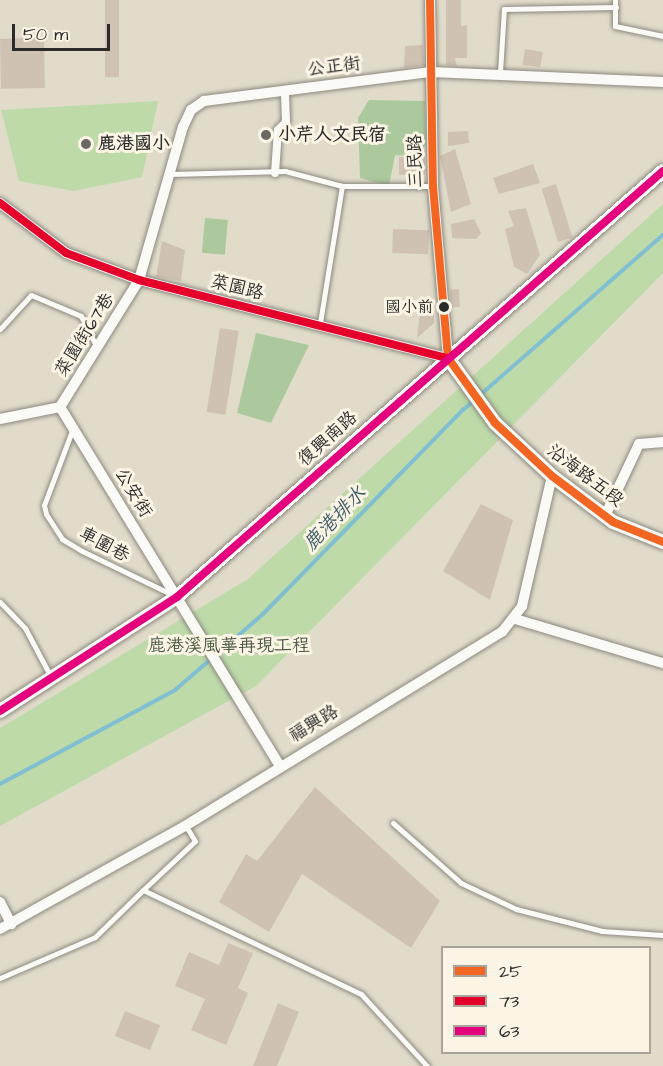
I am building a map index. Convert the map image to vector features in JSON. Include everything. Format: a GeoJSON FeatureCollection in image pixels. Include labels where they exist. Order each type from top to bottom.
{"type":"FeatureCollection","features":[{"type":"Feature","properties":{"kind":"street","name":"三民路"},"geometry":{"type":"LineString","coordinates":[[430,0],[433,186],[448,358]]}},
{"type":"Feature","properties":{"kind":"street","name":"公正街"},"geometry":{"type":"LineString","coordinates":[[139,280],[191,110],[204,101],[431,72],[500,72],[663,82]]}},
{"type":"Feature","properties":{"kind":"street"},"geometry":{"type":"LineString","coordinates":[[274,173],[278,130],[286,122],[285,90]]}},
{"type":"Feature","properties":{"kind":"street","name":"復興南路"},"geometry":{"type":"LineString","coordinates":[[0,711],[177,597],[663,171]]}},
{"type":"Feature","properties":{"kind":"street","name":"菜園路"},"geometry":{"type":"LineString","coordinates":[[0,204],[66,253],[139,280],[320,323],[448,358]]}},
{"type":"Feature","properties":{"kind":"street","name":"菜園街67巷"},"geometry":{"type":"LineString","coordinates":[[60,407],[139,280]]}},
{"type":"Feature","properties":{"kind":"street","name":"沿海路五段"},"geometry":{"type":"LineString","coordinates":[[448,358],[470,392],[495,423],[552,476],[606,516],[663,542]]}},
{"type":"Feature","properties":{"kind":"street"},"geometry":{"type":"LineString","coordinates":[[0,419],[60,407]]}},
{"type":"Feature","properties":{"kind":"street","name":"公安街"},"geometry":{"type":"LineString","coordinates":[[60,407],[279,764]]}},
{"type":"Feature","properties":{"kind":"street"},"geometry":{"type":"LineString","coordinates":[[606,516],[639,444],[663,442]]}},
{"type":"Feature","properties":{"kind":"street"},"geometry":{"type":"LineString","coordinates":[[552,476],[515,619],[663,663]]}},
{"type":"Feature","properties":{"kind":"street","name":"福興路"},"geometry":{"type":"LineString","coordinates":[[0,929],[185,826],[279,764],[502,632],[515,619]]}},
{"type":"Feature","properties":{"kind":"street"},"geometry":{"type":"LineString","coordinates":[[0,902],[11,924]]}},
{"type":"Feature","properties":{"kind":"lane"},"geometry":{"type":"LineString","coordinates":[[500,72],[504,9],[616,3],[615,26],[663,36]]}},
{"type":"Feature","properties":{"kind":"lane"},"geometry":{"type":"LineString","coordinates":[[171,174],[274,173],[342,186],[433,186]]}},
{"type":"Feature","properties":{"kind":"lane"},"geometry":{"type":"LineString","coordinates":[[320,323],[342,186]]}},
{"type":"Feature","properties":{"kind":"lane"},"geometry":{"type":"LineString","coordinates":[[0,329],[31,295],[81,316],[97,346]]}},
{"type":"Feature","properties":{"kind":"lane","name":"車圍巷"},"geometry":{"type":"LineString","coordinates":[[73,428],[44,505],[46,514],[72,545],[177,597]]}},
{"type":"Feature","properties":{"kind":"lane"},"geometry":{"type":"LineString","coordinates":[[0,602],[25,628],[51,678]]}},
{"type":"Feature","properties":{"kind":"lane"},"geometry":{"type":"LineString","coordinates":[[393,823],[461,883],[516,909],[602,931],[663,935]]}},
{"type":"Feature","properties":{"kind":"lane"},"geometry":{"type":"LineString","coordinates":[[0,978],[95,937],[195,841],[185,826]]}},
{"type":"Feature","properties":{"kind":"lane"},"geometry":{"type":"LineString","coordinates":[[143,890],[361,994],[426,1066]]}},
{"type":"Feature","properties":{"kind":"green space"},"geometry":{"type":"Polygon","coordinates":[[[369,100],[425,101],[426,145],[415,156],[395,155],[389,186],[360,178],[358,118],[369,100]]]}},
{"type":"Feature","properties":{"kind":"green space"},"geometry":{"type":"Polygon","coordinates":[[[158,101],[142,177],[74,191],[19,181],[1,110],[158,101]]]}},
{"type":"Feature","properties":{"kind":"green space","name":"鹿港溪風華再現工程"},"geometry":{"type":"Polygon","coordinates":[[[663,204],[663,273],[256,686],[0,826],[0,728],[248,579],[663,204]]]}},
{"type":"Feature","properties":{"kind":"green space"},"geometry":{"type":"Polygon","coordinates":[[[205,218],[228,220],[225,255],[202,253],[205,218]]]}},
{"type":"Feature","properties":{"kind":"green space"},"geometry":{"type":"Polygon","coordinates":[[[256,333],[309,345],[271,423],[237,413],[256,333]]]}},
{"type":"Feature","properties":{"kind":"building"},"geometry":{"type":"Polygon","coordinates":[[[105,0],[119,0],[119,77],[105,77],[105,0]]]}},
{"type":"Feature","properties":{"kind":"building"},"geometry":{"type":"Polygon","coordinates":[[[446,0],[461,0],[461,26],[467,25],[467,58],[455,58],[457,66],[446,65],[446,0]]]}},
{"type":"Feature","properties":{"kind":"building"},"geometry":{"type":"Polygon","coordinates":[[[44,38],[45,88],[1,89],[0,39],[44,38]]]}},
{"type":"Feature","properties":{"kind":"building"},"geometry":{"type":"Polygon","coordinates":[[[423,45],[424,65],[404,68],[405,46],[423,45]]]}},
{"type":"Feature","properties":{"kind":"building"},"geometry":{"type":"Polygon","coordinates":[[[525,49],[543,52],[540,68],[522,65],[525,49]]]}},
{"type":"Feature","properties":{"kind":"building"},"geometry":{"type":"Polygon","coordinates":[[[468,131],[469,143],[448,146],[448,132],[468,131]]]}},
{"type":"Feature","properties":{"kind":"building"},"geometry":{"type":"Polygon","coordinates":[[[455,149],[471,204],[451,212],[440,156],[455,149]]]}},
{"type":"Feature","properties":{"kind":"building"},"geometry":{"type":"Polygon","coordinates":[[[399,157],[425,157],[425,175],[399,175],[399,157]]]}},
{"type":"Feature","properties":{"kind":"building"},"geometry":{"type":"Polygon","coordinates":[[[533,164],[540,183],[499,194],[493,178],[533,164]]]}},
{"type":"Feature","properties":{"kind":"building"},"geometry":{"type":"Polygon","coordinates":[[[556,184],[572,238],[558,242],[542,188],[556,184]]]}},
{"type":"Feature","properties":{"kind":"building"},"geometry":{"type":"Polygon","coordinates":[[[526,208],[540,255],[527,274],[514,267],[505,229],[514,226],[508,211],[526,208]]]}},
{"type":"Feature","properties":{"kind":"building"},"geometry":{"type":"Polygon","coordinates":[[[474,219],[481,233],[476,239],[452,238],[451,224],[474,219]]]}},
{"type":"Feature","properties":{"kind":"building"},"geometry":{"type":"Polygon","coordinates":[[[393,229],[429,230],[428,254],[392,253],[393,229]]]}},
{"type":"Feature","properties":{"kind":"building"},"geometry":{"type":"Polygon","coordinates":[[[162,241],[185,250],[181,281],[156,277],[162,241]]]}},
{"type":"Feature","properties":{"kind":"building"},"geometry":{"type":"Polygon","coordinates":[[[450,289],[459,289],[460,307],[451,307],[450,289]]]}},
{"type":"Feature","properties":{"kind":"building"},"geometry":{"type":"Polygon","coordinates":[[[434,303],[434,323],[417,338],[421,304],[434,303]]]}},
{"type":"Feature","properties":{"kind":"building"},"geometry":{"type":"Polygon","coordinates":[[[220,328],[239,331],[225,415],[207,412],[220,328]]]}},
{"type":"Feature","properties":{"kind":"building"},"geometry":{"type":"Polygon","coordinates":[[[481,504],[513,520],[490,600],[443,571],[481,504]]]}},
{"type":"Feature","properties":{"kind":"building"},"geometry":{"type":"Polygon","coordinates":[[[315,787],[440,901],[411,948],[302,874],[269,932],[219,902],[246,854],[257,861],[315,787]]]}},
{"type":"Feature","properties":{"kind":"building"},"geometry":{"type":"Polygon","coordinates":[[[228,943],[253,953],[238,988],[248,993],[226,1045],[191,1030],[205,999],[175,986],[189,952],[219,965],[228,943]]]}},
{"type":"Feature","properties":{"kind":"building"},"geometry":{"type":"Polygon","coordinates":[[[278,1003],[299,1012],[277,1066],[253,1066],[278,1003]]]}},
{"type":"Feature","properties":{"kind":"building"},"geometry":{"type":"Polygon","coordinates":[[[125,1011],[160,1025],[150,1050],[115,1036],[125,1011]]]}},
{"type":"Feature","properties":{"kind":"waterway","name":"鹿港排水"},"geometry":{"type":"LineString","coordinates":[[0,784],[175,690],[263,614],[463,410],[663,235]]}},
{"type":"Feature","properties":{"kind":"transit line","name":"25"},"geometry":{"type":"LineString","coordinates":[[430,0],[433,186],[448,358],[495,423],[552,476],[613,522],[663,542]]}},
{"type":"Feature","properties":{"kind":"transit line","name":"63"},"geometry":{"type":"LineString","coordinates":[[0,711],[177,597],[663,171]]}},
{"type":"Feature","properties":{"kind":"transit line","name":"73"},"geometry":{"type":"LineString","coordinates":[[0,203],[66,253],[139,280],[448,358]]}},
{"type":"Feature","properties":{"kind":"place","name":"小芹人文民宿"},"geometry":{"type":"Point","coordinates":[266,135]}},
{"type":"Feature","properties":{"kind":"place","name":"鹿港國小"},"geometry":{"type":"Point","coordinates":[86,144]}},
{"type":"Feature","properties":{"kind":"place","name":"國小前"},"geometry":{"type":"Point","coordinates":[444,307]}}]}
